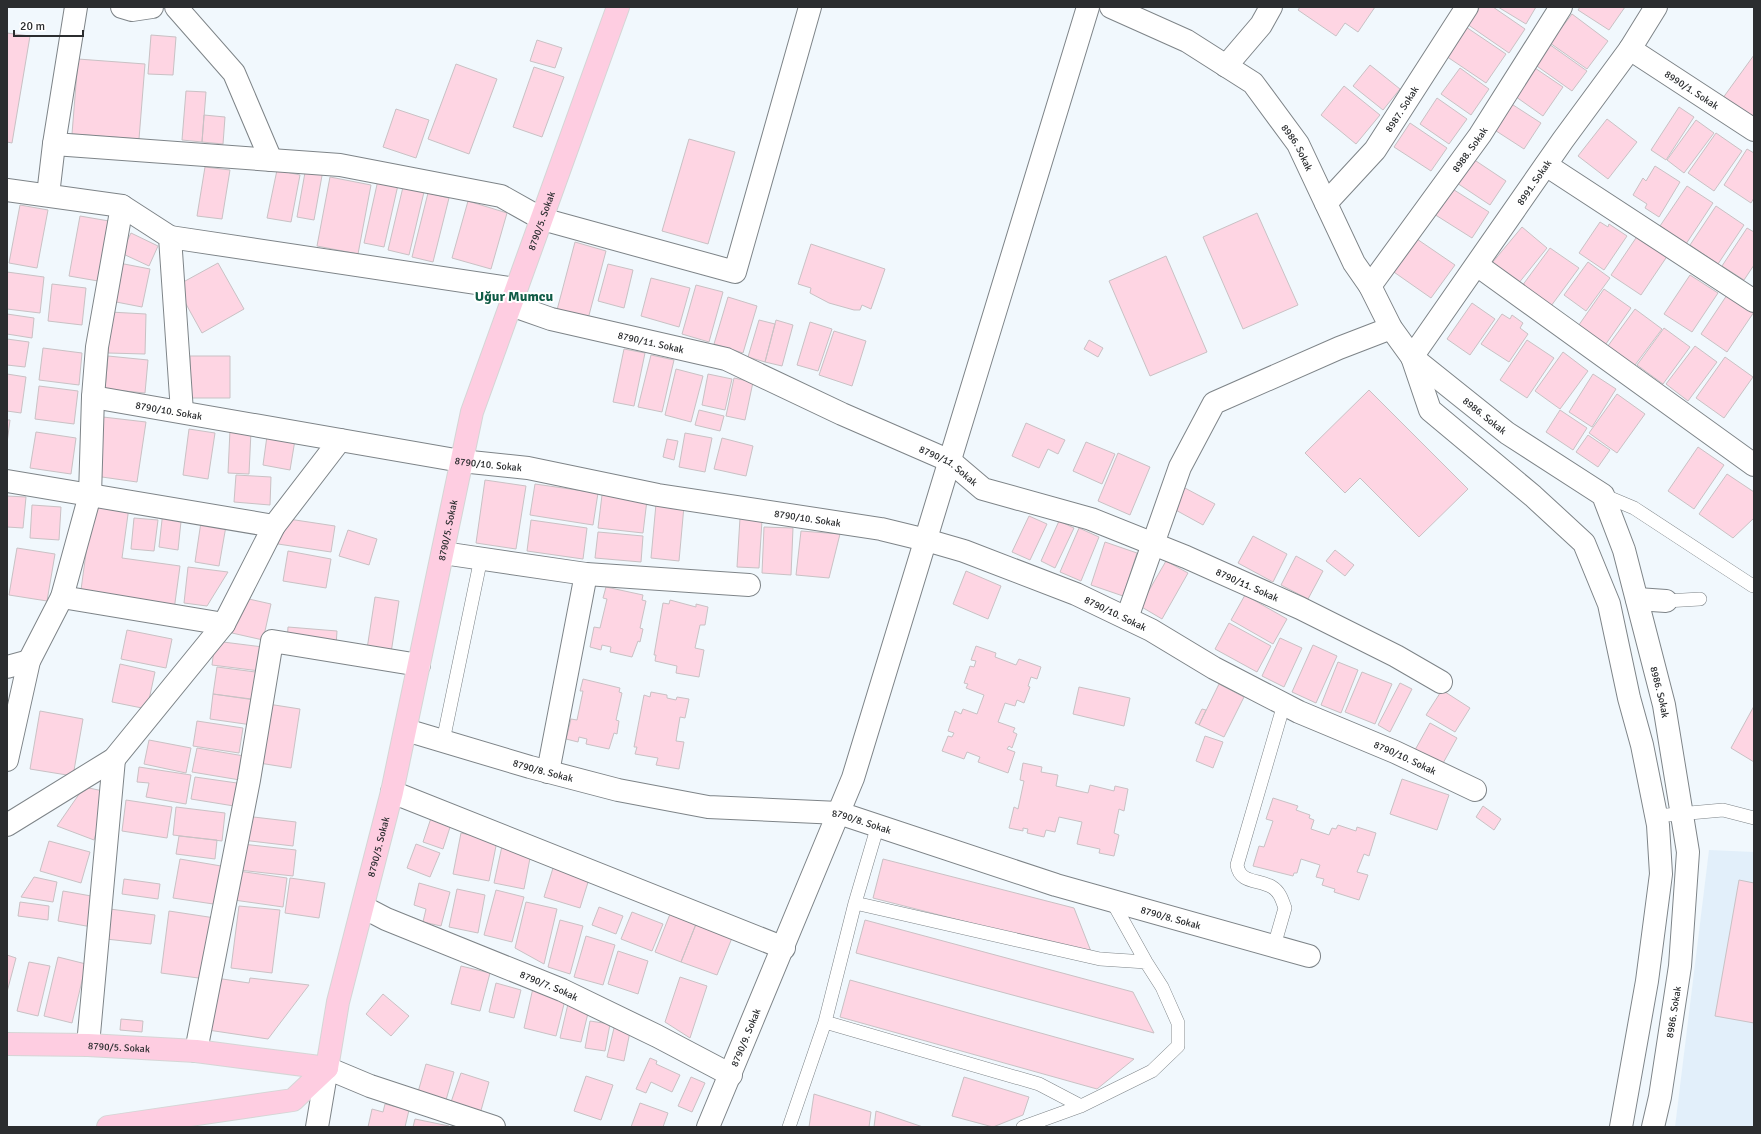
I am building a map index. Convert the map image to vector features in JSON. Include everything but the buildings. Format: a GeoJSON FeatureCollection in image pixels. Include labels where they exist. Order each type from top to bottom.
{"type":"FeatureCollection","features":[{"type":"Feature","properties":{"kind":"main road","name":"8790/5. Sokak"},"geometry":{"type":"LineString","coordinates":[[7,1044],[88,1046],[196,1052],[327,1068],[338,1002],[392,792],[406,730],[472,412],[618,7]]}},
{"type":"Feature","properties":{"kind":"main road"},"geometry":{"type":"LineString","coordinates":[[108,1127],[293,1100],[327,1068]]}},
{"type":"Feature","properties":{"kind":"main road"},"geometry":{"type":"LineString","coordinates":[[180,1117],[200,1127]]}},
{"type":"Feature","properties":{"kind":"street"},"geometry":{"type":"LineString","coordinates":[[48,195],[54,144],[76,7]]}},
{"type":"Feature","properties":{"kind":"street"},"geometry":{"type":"LineString","coordinates":[[122,7],[132,10],[152,7]]}},
{"type":"Feature","properties":{"kind":"street"},"geometry":{"type":"LineString","coordinates":[[176,7],[234,73],[271,160]]}},
{"type":"Feature","properties":{"kind":"street"},"geometry":{"type":"LineString","coordinates":[[54,144],[340,165],[501,196],[542,219],[735,272],[810,7]]}},
{"type":"Feature","properties":{"kind":"street","name":"8790/9. Sokak"},"geometry":{"type":"LineString","coordinates":[[708,1127],[784,948],[853,778],[1088,7]]}},
{"type":"Feature","properties":{"kind":"street","name":"8986. Sokak"},"geometry":{"type":"LineString","coordinates":[[1111,7],[1187,41],[1253,84],[1298,144],[1354,263],[1370,286],[1391,328],[1412,357],[1507,433],[1603,495],[1624,550],[1664,704],[1688,852],[1680,966],[1660,1097],[1653,1127]]}},
{"type":"Feature","properties":{"kind":"street"},"geometry":{"type":"LineString","coordinates":[[1226,66],[1261,25],[1271,7]]}},
{"type":"Feature","properties":{"kind":"street","name":"8987. Sokak"},"geometry":{"type":"LineString","coordinates":[[1326,203],[1375,150],[1467,7]]}},
{"type":"Feature","properties":{"kind":"street","name":"8988. Sokak"},"geometry":{"type":"LineString","coordinates":[[1370,286],[1480,135],[1561,7]]}},
{"type":"Feature","properties":{"kind":"street","name":"8991. Sokak"},"geometry":{"type":"LineString","coordinates":[[1412,357],[1546,165],[1630,49],[1656,7]]}},
{"type":"Feature","properties":{"kind":"street","name":"8990/1. Sokak"},"geometry":{"type":"LineString","coordinates":[[1630,49],[1754,130]]}},
{"type":"Feature","properties":{"kind":"street"},"geometry":{"type":"LineString","coordinates":[[1546,165],[1754,301]]}},
{"type":"Feature","properties":{"kind":"street"},"geometry":{"type":"LineString","coordinates":[[8,193],[48,195],[122,206],[170,237],[182,412]]}},
{"type":"Feature","properties":{"kind":"street"},"geometry":{"type":"LineString","coordinates":[[7,760],[29,661],[62,598],[90,495],[93,398],[97,347],[122,206]]}},
{"type":"Feature","properties":{"kind":"street","name":"8790/11. Sokak"},"geometry":{"type":"LineString","coordinates":[[170,237],[513,297],[551,319],[726,359],[842,414],[950,461],[983,489],[1091,519],[1152,544],[1300,608],[1396,656],[1441,682]]}},
{"type":"Feature","properties":{"kind":"street"},"geometry":{"type":"LineString","coordinates":[[1477,265],[1754,465]]}},
{"type":"Feature","properties":{"kind":"street"},"geometry":{"type":"LineString","coordinates":[[1127,618],[1180,467],[1214,403],[1338,348],[1391,328]]}},
{"type":"Feature","properties":{"kind":"street","name":"8986. Sokak"},"geometry":{"type":"LineString","coordinates":[[1412,357],[1430,410],[1534,496],[1584,543],[1609,604],[1629,698],[1642,745],[1656,816],[1661,874],[1647,980],[1621,1127]]}},
{"type":"Feature","properties":{"kind":"street","name":"8790/10. Sokak"},"geometry":{"type":"LineString","coordinates":[[93,398],[462,461],[528,468],[658,495],[881,529],[926,540],[964,551],[1068,591],[1151,630],[1214,668],[1284,704],[1395,752],[1475,790]]}},
{"type":"Feature","properties":{"kind":"street"},"geometry":{"type":"LineString","coordinates":[[7,824],[114,759],[224,624],[274,526],[340,440]]}},
{"type":"Feature","properties":{"kind":"street"},"geometry":{"type":"LineString","coordinates":[[7,481],[274,526]]}},
{"type":"Feature","properties":{"kind":"street"},"geometry":{"type":"LineString","coordinates":[[443,553],[586,574],[749,585]]}},
{"type":"Feature","properties":{"kind":"street"},"geometry":{"type":"LineString","coordinates":[[548,772],[586,574]]}},
{"type":"Feature","properties":{"kind":"street"},"geometry":{"type":"LineString","coordinates":[[62,598],[224,624]]}},
{"type":"Feature","properties":{"kind":"street"},"geometry":{"type":"LineString","coordinates":[[1637,599],[1666,601]]}},
{"type":"Feature","properties":{"kind":"street"},"geometry":{"type":"LineString","coordinates":[[196,1052],[249,780],[272,641],[419,665]]}},
{"type":"Feature","properties":{"kind":"street"},"geometry":{"type":"LineString","coordinates":[[7,667],[29,661]]}},
{"type":"Feature","properties":{"kind":"street","name":"8790/8. Sokak"},"geometry":{"type":"LineString","coordinates":[[406,730],[548,772],[618,790],[708,807],[839,813],[1056,885],[1308,956]]}},
{"type":"Feature","properties":{"kind":"street"},"geometry":{"type":"LineString","coordinates":[[88,1046],[114,759]]}},
{"type":"Feature","properties":{"kind":"street"},"geometry":{"type":"LineString","coordinates":[[392,792],[784,948]]}},
{"type":"Feature","properties":{"kind":"street","name":"8790/7. Sokak"},"geometry":{"type":"LineString","coordinates":[[363,907],[393,922],[562,990],[657,1036],[731,1075]]}},
{"type":"Feature","properties":{"kind":"street"},"geometry":{"type":"LineString","coordinates":[[317,1127],[327,1068],[370,1086],[494,1127]]}},
{"type":"Feature","properties":{"kind":"lane"},"geometry":{"type":"LineString","coordinates":[[1603,495],[1634,508],[1753,586],[1754,584]]}},
{"type":"Feature","properties":{"kind":"lane"},"geometry":{"type":"LineString","coordinates":[[443,741],[481,558]]}},
{"type":"Feature","properties":{"kind":"lane"},"geometry":{"type":"LineString","coordinates":[[1666,601],[1700,599]]}},
{"type":"Feature","properties":{"kind":"lane"},"geometry":{"type":"LineString","coordinates":[[1274,946],[1285,908],[1279,892],[1272,886],[1244,878],[1238,872],[1237,865],[1284,704]]}},
{"type":"Feature","properties":{"kind":"lane"},"geometry":{"type":"LineString","coordinates":[[1656,816],[1723,810],[1754,818]]}},
{"type":"Feature","properties":{"kind":"lane"},"geometry":{"type":"LineString","coordinates":[[789,1127],[825,1022],[855,903],[878,826]]}},
{"type":"Feature","properties":{"kind":"lane"},"geometry":{"type":"LineString","coordinates":[[1023,1127],[1082,1106],[1152,1071],[1178,1046],[1178,1024],[1162,987],[1146,962],[1112,901]]}},
{"type":"Feature","properties":{"kind":"lane"},"geometry":{"type":"LineString","coordinates":[[855,903],[1100,959],[1146,962]]}},
{"type":"Feature","properties":{"kind":"lane"},"geometry":{"type":"LineString","coordinates":[[825,1022],[1039,1084],[1082,1106]]}},
{"type":"Feature","properties":{"kind":"shaded area"},"geometry":{"type":"Polygon","coordinates":[[[1709,850],[1754,852],[1754,1127],[1675,1127],[1709,850]]]}},
{"type":"Feature","properties":{"kind":"district","name":"Uğur Mumcu"},"geometry":{"type":"Point","coordinates":[514,296]}}]}
